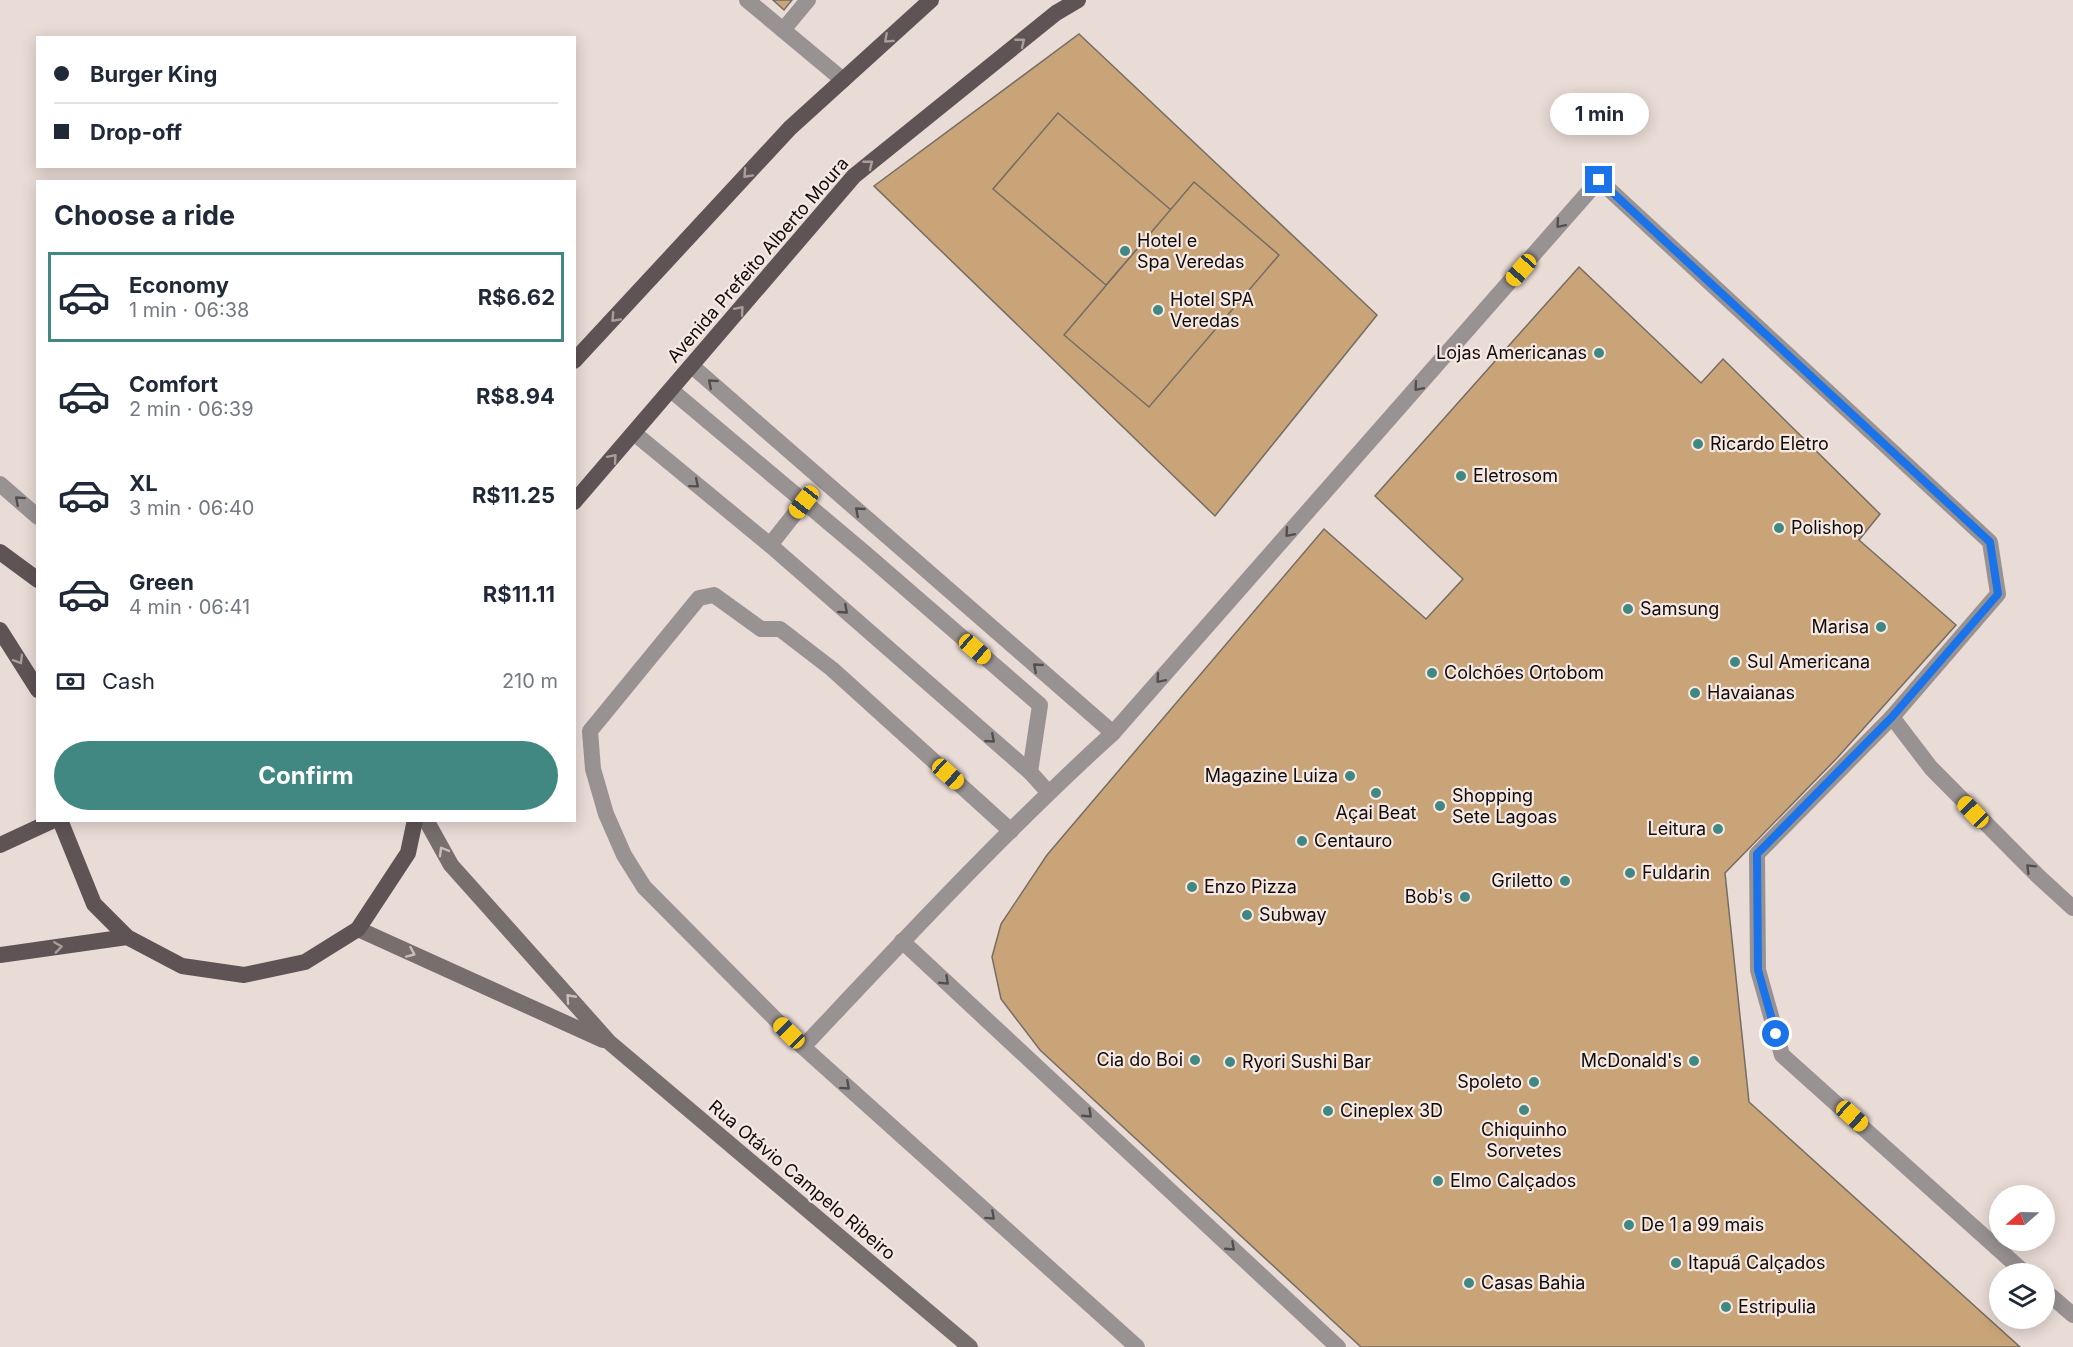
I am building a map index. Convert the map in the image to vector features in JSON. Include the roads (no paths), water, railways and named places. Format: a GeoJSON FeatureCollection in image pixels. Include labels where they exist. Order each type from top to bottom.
{"type":"FeatureCollection","features":[{"type":"Feature","properties":{"kind":"main road"},"geometry":{"type":"LineString","coordinates":[[576,359],[790,128],[931,0]]}},
{"type":"Feature","properties":{"kind":"main road","name":"Avenida Prefeito Alberto Moura"},"geometry":{"type":"LineString","coordinates":[[576,500],[854,176],[1059,7],[1078,0]]}},
{"type":"Feature","properties":{"kind":"main road"},"geometry":{"type":"LineString","coordinates":[[0,552],[36,579]]}},
{"type":"Feature","properties":{"kind":"main road"},"geometry":{"type":"LineString","coordinates":[[0,630],[36,687]]}},
{"type":"Feature","properties":{"kind":"main road"},"geometry":{"type":"LineString","coordinates":[[0,845],[50,822]]}},
{"type":"Feature","properties":{"kind":"main road"},"geometry":{"type":"LineString","coordinates":[[61,822],[94,904],[127,937],[182,966],[244,975],[305,962],[358,929],[408,853],[415,822]]}},
{"type":"Feature","properties":{"kind":"main road","name":"Rua Otávio Campelo Ribeiro"},"geometry":{"type":"LineString","coordinates":[[427,822],[451,865],[609,1042],[970,1347]]}},
{"type":"Feature","properties":{"kind":"main road","name":"Rua Otávio Campelo Ribeiro"},"geometry":{"type":"LineString","coordinates":[[358,929],[609,1042]]}},
{"type":"Feature","properties":{"kind":"main road"},"geometry":{"type":"LineString","coordinates":[[0,955],[127,937]]}},
{"type":"Feature","properties":{"kind":"street"},"geometry":{"type":"LineString","coordinates":[[747,0],[843,80]]}},
{"type":"Feature","properties":{"kind":"street"},"geometry":{"type":"LineString","coordinates":[[783,30],[808,0]]}},
{"type":"Feature","properties":{"kind":"street"},"geometry":{"type":"LineString","coordinates":[[803,1047],[902,941],[1048,792],[1113,733],[1599,180],[1990,542],[1998,594],[1892,717],[1757,854],[1758,970],[1782,1055],[2014,1263]]}},
{"type":"Feature","properties":{"kind":"street"},"geometry":{"type":"LineString","coordinates":[[692,366],[1113,733]]}},
{"type":"Feature","properties":{"kind":"street"},"geometry":{"type":"LineString","coordinates":[[671,390],[865,553],[1040,705]]}},
{"type":"Feature","properties":{"kind":"street"},"geometry":{"type":"LineString","coordinates":[[634,433],[770,545],[1030,772],[1048,792]]}},
{"type":"Feature","properties":{"kind":"street"},"geometry":{"type":"LineString","coordinates":[[0,484],[36,515]]}},
{"type":"Feature","properties":{"kind":"street"},"geometry":{"type":"LineString","coordinates":[[770,545],[804,502]]}},
{"type":"Feature","properties":{"kind":"street"},"geometry":{"type":"LineString","coordinates":[[865,553],[883,531]]}},
{"type":"Feature","properties":{"kind":"street"},"geometry":{"type":"LineString","coordinates":[[927,607],[943,585]]}},
{"type":"Feature","properties":{"kind":"street"},"geometry":{"type":"LineString","coordinates":[[1011,831],[832,669],[780,629],[761,629],[714,595],[699,598],[590,731],[593,769],[606,814],[624,855],[644,887],[803,1047],[1137,1347]]}},
{"type":"Feature","properties":{"kind":"street"},"geometry":{"type":"LineString","coordinates":[[1030,772],[1040,705],[1057,684]]}},
{"type":"Feature","properties":{"kind":"street"},"geometry":{"type":"LineString","coordinates":[[1892,717],[1931,768],[2073,908]]}},
{"type":"Feature","properties":{"kind":"street"},"geometry":{"type":"LineString","coordinates":[[902,941],[1338,1347]]}},
{"type":"Feature","properties":{"kind":"street"},"geometry":{"type":"LineString","coordinates":[[2055,1299],[2073,1315]]}},
{"type":"Feature","properties":{"kind":"place","name":"Hotel e Spa Veredas"},"geometry":{"type":"Point","coordinates":[1125,251]}},
{"type":"Feature","properties":{"kind":"place","name":"Hotel SPA Veredas"},"geometry":{"type":"Point","coordinates":[1158,310]}},
{"type":"Feature","properties":{"kind":"place","name":"Lojas Americanas"},"geometry":{"type":"Point","coordinates":[1599,353]}},
{"type":"Feature","properties":{"kind":"place","name":"Ricardo Eletro"},"geometry":{"type":"Point","coordinates":[1698,444]}},
{"type":"Feature","properties":{"kind":"place","name":"Eletrosom"},"geometry":{"type":"Point","coordinates":[1461,476]}},
{"type":"Feature","properties":{"kind":"place","name":"Polishop"},"geometry":{"type":"Point","coordinates":[1779,528]}},
{"type":"Feature","properties":{"kind":"place","name":"Samsung"},"geometry":{"type":"Point","coordinates":[1628,609]}},
{"type":"Feature","properties":{"kind":"place","name":"Marisa"},"geometry":{"type":"Point","coordinates":[1881,627]}},
{"type":"Feature","properties":{"kind":"place","name":"Sul Americana"},"geometry":{"type":"Point","coordinates":[1735,662]}},
{"type":"Feature","properties":{"kind":"place","name":"Colchões Ortobom"},"geometry":{"type":"Point","coordinates":[1432,673]}},
{"type":"Feature","properties":{"kind":"place","name":"Havaianas"},"geometry":{"type":"Point","coordinates":[1695,693]}},
{"type":"Feature","properties":{"kind":"place","name":"Magazine Luiza"},"geometry":{"type":"Point","coordinates":[1350,776]}},
{"type":"Feature","properties":{"kind":"place","name":"Açai Beat"},"geometry":{"type":"Point","coordinates":[1376,793]}},
{"type":"Feature","properties":{"kind":"place","name":"Shopping Sete Lagoas"},"geometry":{"type":"Point","coordinates":[1440,806]}},
{"type":"Feature","properties":{"kind":"place","name":"Leitura"},"geometry":{"type":"Point","coordinates":[1718,829]}},
{"type":"Feature","properties":{"kind":"place","name":"Centauro"},"geometry":{"type":"Point","coordinates":[1302,841]}},
{"type":"Feature","properties":{"kind":"place","name":"Fuldarin"},"geometry":{"type":"Point","coordinates":[1630,873]}},
{"type":"Feature","properties":{"kind":"place","name":"Griletto"},"geometry":{"type":"Point","coordinates":[1565,881]}},
{"type":"Feature","properties":{"kind":"place","name":"Enzo Pizza"},"geometry":{"type":"Point","coordinates":[1192,887]}},
{"type":"Feature","properties":{"kind":"place","name":"Bob's"},"geometry":{"type":"Point","coordinates":[1465,897]}},
{"type":"Feature","properties":{"kind":"place","name":"Subway"},"geometry":{"type":"Point","coordinates":[1247,915]}},
{"type":"Feature","properties":{"kind":"place","name":"Cia do Boi"},"geometry":{"type":"Point","coordinates":[1195,1060]}},
{"type":"Feature","properties":{"kind":"place","name":"McDonald's"},"geometry":{"type":"Point","coordinates":[1694,1061]}},
{"type":"Feature","properties":{"kind":"place","name":"Ryori Sushi Bar"},"geometry":{"type":"Point","coordinates":[1230,1062]}},
{"type":"Feature","properties":{"kind":"place","name":"Spoleto"},"geometry":{"type":"Point","coordinates":[1534,1082]}},
{"type":"Feature","properties":{"kind":"place","name":"Chiquinho Sorvetes"},"geometry":{"type":"Point","coordinates":[1524,1110]}},
{"type":"Feature","properties":{"kind":"place","name":"Cineplex 3D"},"geometry":{"type":"Point","coordinates":[1328,1111]}},
{"type":"Feature","properties":{"kind":"place","name":"Elmo Calçados"},"geometry":{"type":"Point","coordinates":[1438,1181]}},
{"type":"Feature","properties":{"kind":"place","name":"De 1 a 99 mais"},"geometry":{"type":"Point","coordinates":[1629,1225]}},
{"type":"Feature","properties":{"kind":"place","name":"Itapuã Calçados"},"geometry":{"type":"Point","coordinates":[1676,1263]}},
{"type":"Feature","properties":{"kind":"place","name":"Casas Bahia"},"geometry":{"type":"Point","coordinates":[1469,1283]}},
{"type":"Feature","properties":{"kind":"place","name":"Estripulia"},"geometry":{"type":"Point","coordinates":[1726,1307]}}]}
